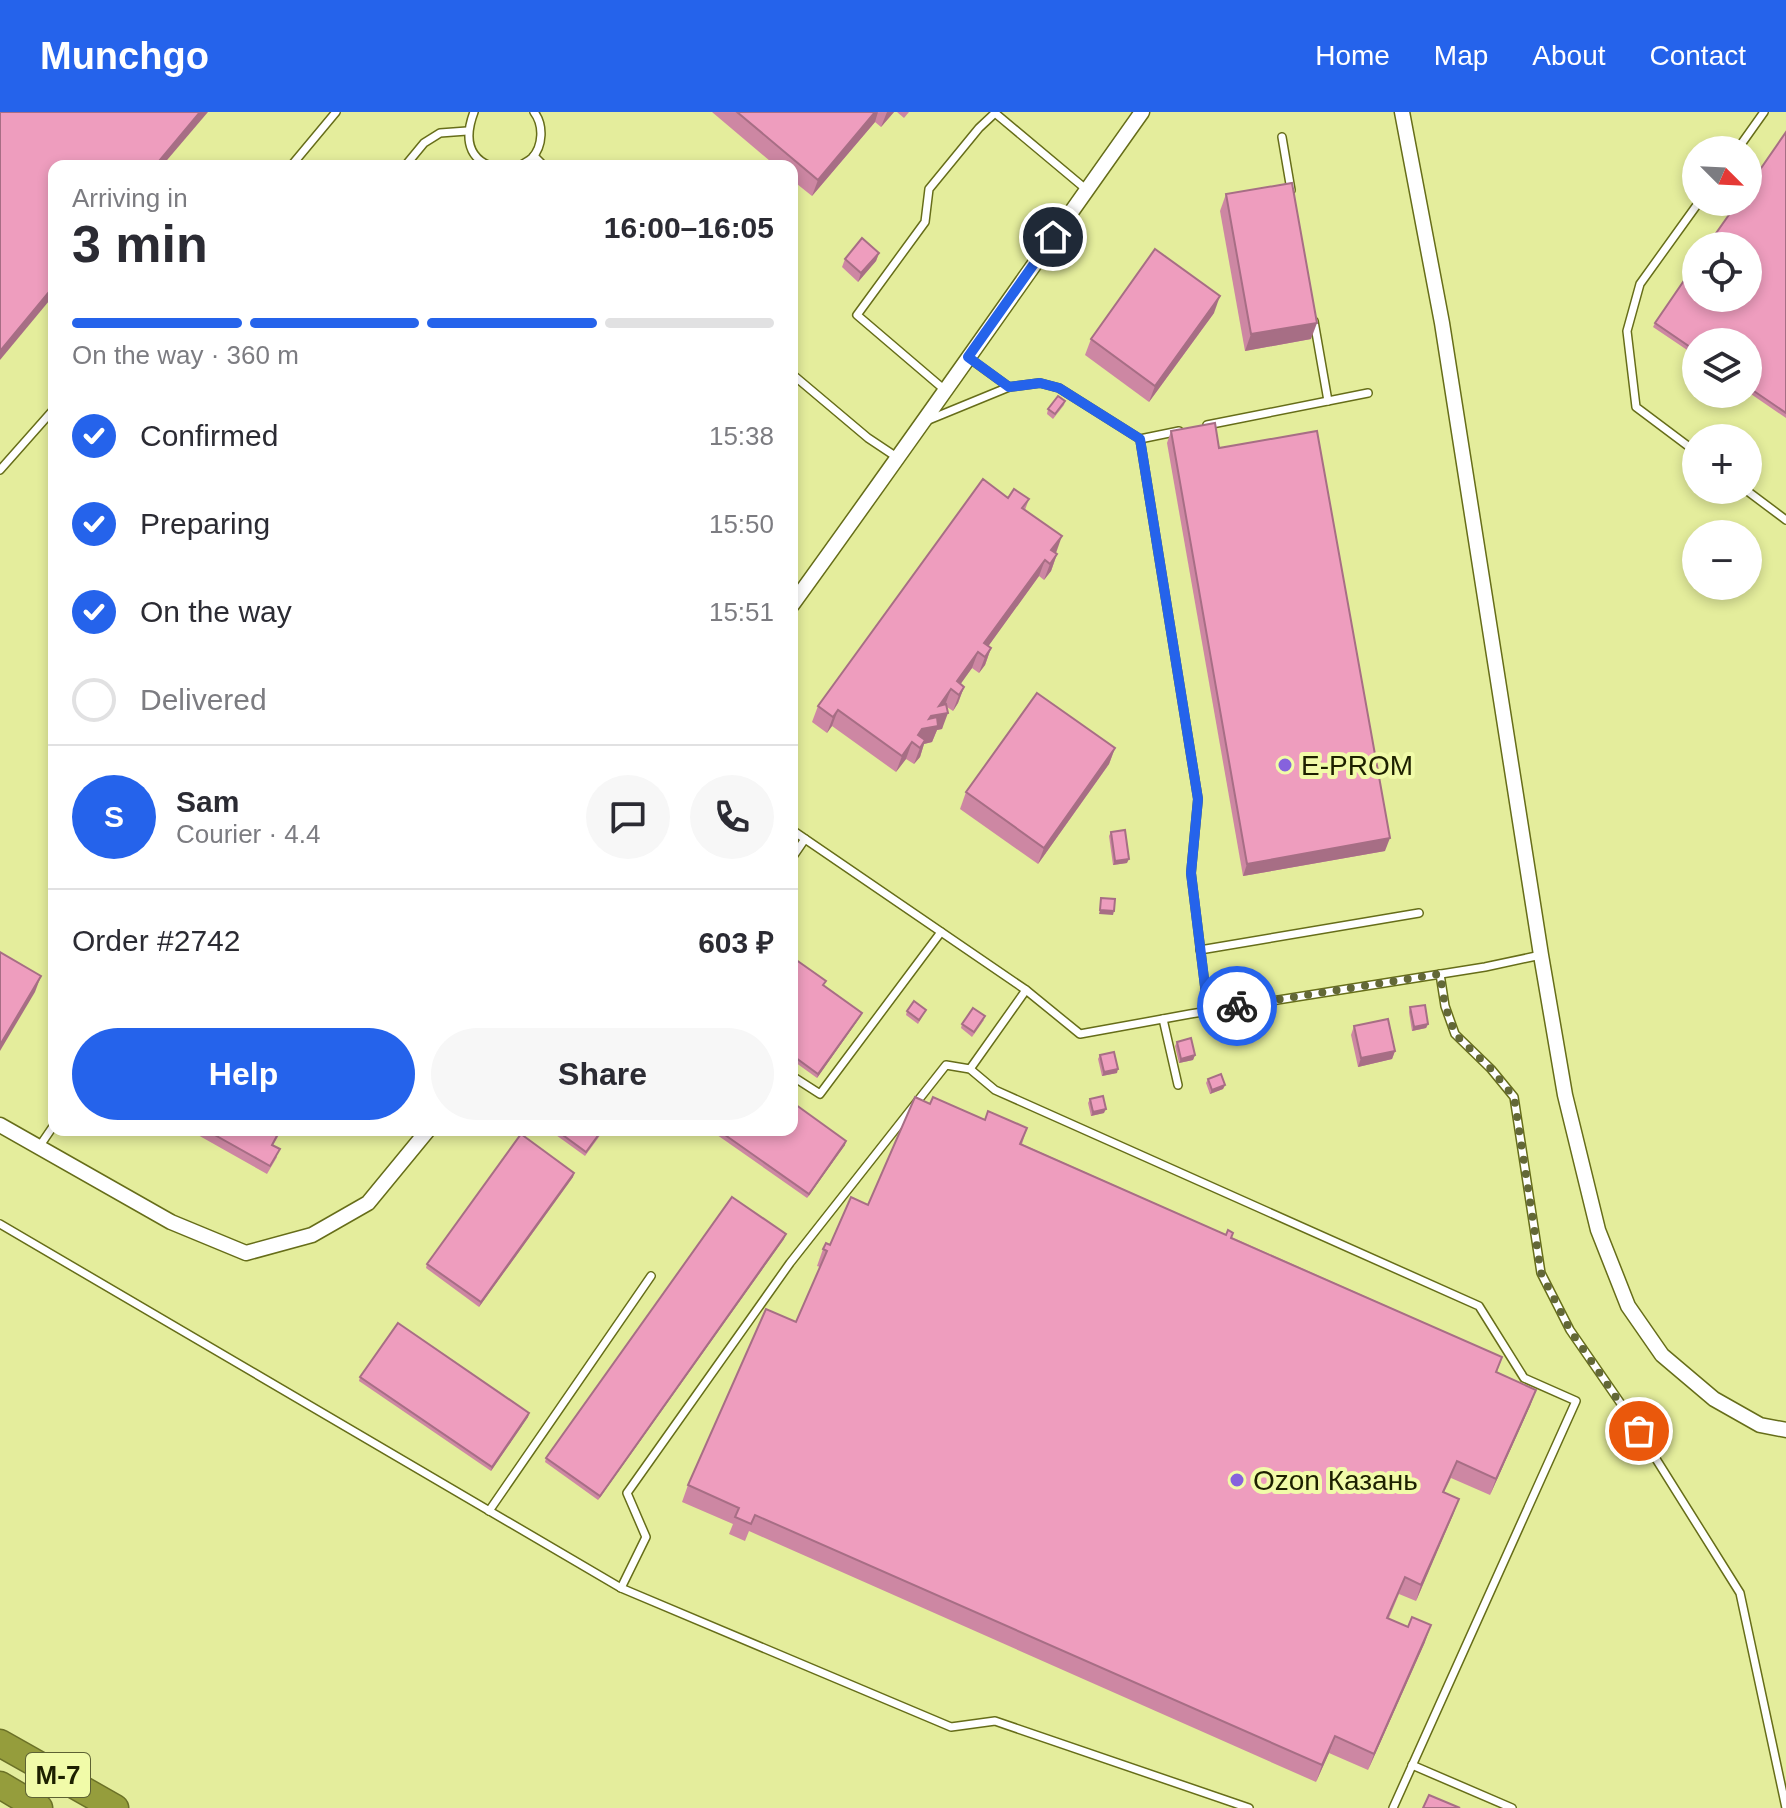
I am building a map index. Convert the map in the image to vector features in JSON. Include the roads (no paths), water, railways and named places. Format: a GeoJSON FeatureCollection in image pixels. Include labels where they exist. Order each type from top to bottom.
{"type":"FeatureCollection","features":[{"type":"Feature","properties":{"kind":"highway","name":"М-7"},"geometry":{"type":"LineString","coordinates":[[0,1743],[115,1808]]}},
{"type":"Feature","properties":{"kind":"highway","name":"М-7"},"geometry":{"type":"LineString","coordinates":[[0,1785],[39,1808]]}},
{"type":"Feature","properties":{"kind":"street"},"geometry":{"type":"LineString","coordinates":[[798,597],[1142,112]]}},
{"type":"Feature","properties":{"kind":"street"},"geometry":{"type":"LineString","coordinates":[[1402,112],[1442,323],[1565,1095],[1598,1230],[1628,1306],[1662,1355],[1714,1399],[1760,1425],[1786,1430]]}},
{"type":"Feature","properties":{"kind":"street"},"geometry":{"type":"LineString","coordinates":[[0,1125],[171,1222],[246,1253],[312,1235],[368,1203],[423,1136]]}},
{"type":"Feature","properties":{"kind":"lane"},"geometry":{"type":"LineString","coordinates":[[296,160],[336,112]]}},
{"type":"Feature","properties":{"kind":"lane"},"geometry":{"type":"LineString","coordinates":[[474,112],[467,131],[471,149],[480,160]]}},
{"type":"Feature","properties":{"kind":"lane"},"geometry":{"type":"LineString","coordinates":[[528,160],[534,156],[541,138],[539,119],[534,112]]}},
{"type":"Feature","properties":{"kind":"lane"},"geometry":{"type":"LineString","coordinates":[[1747,136],[1764,112]]}},
{"type":"Feature","properties":{"kind":"lane"},"geometry":{"type":"LineString","coordinates":[[946,391],[857,315],[925,222],[929,189],[995,113],[1087,190]]}},
{"type":"Feature","properties":{"kind":"lane"},"geometry":{"type":"LineString","coordinates":[[410,160],[424,143],[440,133],[467,131]]}},
{"type":"Feature","properties":{"kind":"lane"},"geometry":{"type":"LineString","coordinates":[[1282,137],[1293,199]]}},
{"type":"Feature","properties":{"kind":"lane"},"geometry":{"type":"LineString","coordinates":[[534,156],[538,160]]}},
{"type":"Feature","properties":{"kind":"lane"},"geometry":{"type":"LineString","coordinates":[[1682,442],[1636,407],[1627,331],[1640,284],[1689,216]]}},
{"type":"Feature","properties":{"kind":"lane"},"geometry":{"type":"LineString","coordinates":[[1312,308],[1328,401]]}},
{"type":"Feature","properties":{"kind":"lane"},"geometry":{"type":"LineString","coordinates":[[968,357],[1009,387]]}},
{"type":"Feature","properties":{"kind":"lane"},"geometry":{"type":"LineString","coordinates":[[798,379],[868,438],[898,458]]}},
{"type":"Feature","properties":{"kind":"lane"},"geometry":{"type":"LineString","coordinates":[[924,422],[1009,387],[1040,383],[1059,388],[1140,439],[1187,429]]}},
{"type":"Feature","properties":{"kind":"lane"},"geometry":{"type":"LineString","coordinates":[[1203,426],[1368,393]]}},
{"type":"Feature","properties":{"kind":"lane"},"geometry":{"type":"LineString","coordinates":[[0,470],[48,416]]}},
{"type":"Feature","properties":{"kind":"lane"},"geometry":{"type":"LineString","coordinates":[[1140,439],[1198,799],[1191,873],[1208,1011]]}},
{"type":"Feature","properties":{"kind":"lane"},"geometry":{"type":"LineString","coordinates":[[1762,502],[1786,520]]}},
{"type":"Feature","properties":{"kind":"lane"},"geometry":{"type":"LineString","coordinates":[[798,834],[1026,990],[1080,1034],[1541,955]]}},
{"type":"Feature","properties":{"kind":"lane"},"geometry":{"type":"LineString","coordinates":[[798,849],[805,839]]}},
{"type":"Feature","properties":{"kind":"lane"},"geometry":{"type":"LineString","coordinates":[[1200,950],[1419,913]]}},
{"type":"Feature","properties":{"kind":"lane"},"geometry":{"type":"LineString","coordinates":[[798,1080],[820,1094],[941,932]]}},
{"type":"Feature","properties":{"kind":"lane"},"geometry":{"type":"LineString","coordinates":[[1440,974],[1445,1006],[1455,1034],[1514,1097],[1541,1273],[1570,1330],[1626,1411],[1740,1593],[1786,1808]]}},
{"type":"Feature","properties":{"kind":"lane"},"geometry":{"type":"LineString","coordinates":[[970,1069],[1026,990]]}},
{"type":"Feature","properties":{"kind":"lane"},"geometry":{"type":"LineString","coordinates":[[1163,1019],[1178,1085]]}},
{"type":"Feature","properties":{"kind":"lane"},"geometry":{"type":"LineString","coordinates":[[621,1588],[646,1537],[627,1493],[790,1263],[946,1065],[970,1069],[995,1090],[1479,1306],[1524,1378],[1576,1401],[1393,1808]]}},
{"type":"Feature","properties":{"kind":"lane"},"geometry":{"type":"LineString","coordinates":[[39,1147],[48,1134]]}},
{"type":"Feature","properties":{"kind":"lane"},"geometry":{"type":"LineString","coordinates":[[0,1224],[621,1588],[951,1727],[995,1721],[1249,1808]]}},
{"type":"Feature","properties":{"kind":"lane"},"geometry":{"type":"LineString","coordinates":[[489,1511],[651,1276]]}},
{"type":"Feature","properties":{"kind":"lane"},"geometry":{"type":"LineString","coordinates":[[1412,1765],[1512,1808]]}},
{"type":"Feature","properties":{"kind":"place","name":"E-PROM"},"geometry":{"type":"Point","coordinates":[1285,765]}},
{"type":"Feature","properties":{"kind":"place","name":"Ozon Казань"},"geometry":{"type":"Point","coordinates":[1237,1480]}}]}
